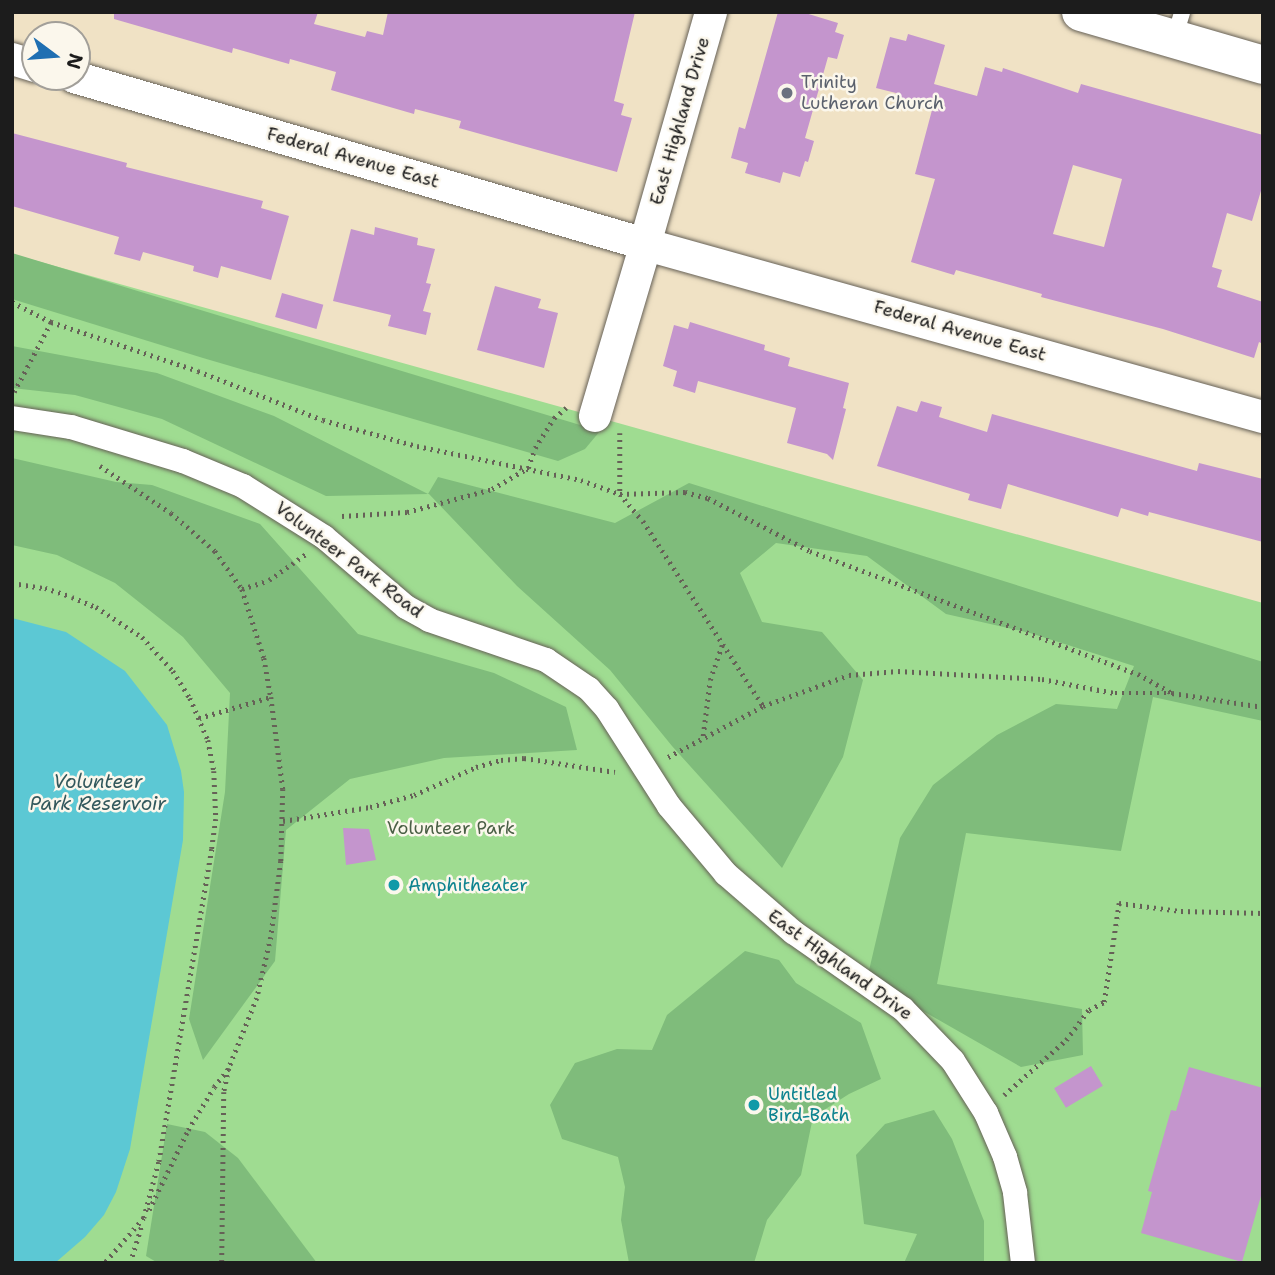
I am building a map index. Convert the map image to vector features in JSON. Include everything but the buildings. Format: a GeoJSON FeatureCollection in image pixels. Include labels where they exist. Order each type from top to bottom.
{"type":"FeatureCollection","features":[{"type":"Feature","properties":{"kind":"main road"},"geometry":{"type":"LineString","coordinates":[[1081,12],[1178,25],[1263,65]]}},
{"type":"Feature","properties":{"kind":"street","name":"East Highland Drive"},"geometry":{"type":"LineString","coordinates":[[595,415],[711,12]]}},
{"type":"Feature","properties":{"kind":"street","name":"Federal Avenue East"},"geometry":{"type":"LineString","coordinates":[[91,82],[645,243],[1263,417]]}},
{"type":"Feature","properties":{"kind":"street","name":"Volunteer Park Road"},"geometry":{"type":"LineString","coordinates":[[12,418],[71,427],[213,472],[271,501],[324,537],[384,591],[417,614],[522,650],[569,673],[607,709],[642,767]]}},
{"type":"Feature","properties":{"kind":"street","name":"East Highland Drive"},"geometry":{"type":"LineString","coordinates":[[642,767],[669,806],[726,874],[793,932],[903,1009],[953,1061],[986,1112],[1005,1157],[1015,1193],[1023,1263]]}},
{"type":"Feature","properties":{"kind":"path"},"geometry":{"type":"LineString","coordinates":[[12,302],[51,322],[198,371],[323,420],[417,446],[528,468],[620,494],[685,492],[708,498],[810,551],[1138,674],[1172,693]]}},
{"type":"Feature","properties":{"kind":"path"},"geometry":{"type":"LineString","coordinates":[[13,393],[51,322]]}},
{"type":"Feature","properties":{"kind":"path"},"geometry":{"type":"LineString","coordinates":[[339,516],[382,516],[453,501],[492,489],[528,468],[535,448],[554,418],[595,415],[620,494],[643,521],[763,706]]}},
{"type":"Feature","properties":{"kind":"path"},"geometry":{"type":"LineString","coordinates":[[71,427],[68,441],[74,451],[110,471],[194,532],[215,551],[242,589],[264,658],[283,789],[283,821],[271,937],[257,998],[229,1068],[224,1092],[221,1139],[222,1263]]}},
{"type":"Feature","properties":{"kind":"path"},"geometry":{"type":"LineString","coordinates":[[242,589],[269,580],[297,563],[324,537]]}},
{"type":"Feature","properties":{"kind":"path"},"geometry":{"type":"LineString","coordinates":[[12,583],[45,588],[72,597],[142,637],[173,671],[199,718],[214,771],[216,819],[159,1162],[130,1263]]}},
{"type":"Feature","properties":{"kind":"path"},"geometry":{"type":"LineString","coordinates":[[703,737],[710,680],[723,642]]}},
{"type":"Feature","properties":{"kind":"path"},"geometry":{"type":"LineString","coordinates":[[283,821],[392,801],[500,760],[524,758],[642,767],[763,706],[849,675],[898,671],[1042,679],[1115,693],[1172,693],[1263,707]]}},
{"type":"Feature","properties":{"kind":"path"},"geometry":{"type":"LineString","coordinates":[[199,718],[271,697]]}},
{"type":"Feature","properties":{"kind":"path"},"geometry":{"type":"LineString","coordinates":[[986,1112],[1030,1069],[1066,1040],[1089,1010],[1104,1002],[1119,903],[1181,911],[1263,913]]}},
{"type":"Feature","properties":{"kind":"path"},"geometry":{"type":"LineString","coordinates":[[104,1263],[144,1219],[188,1130],[229,1068]]}},
{"type":"Feature","properties":{"kind":"green space"},"geometry":{"type":"Polygon","coordinates":[[[12,253],[600,431],[585,449],[558,461],[203,358],[12,299],[12,253]]]}},
{"type":"Feature","properties":{"kind":"green space","name":"Volunteer Park"},"geometry":{"type":"Polygon","coordinates":[[[12,254],[1263,603],[1263,1263],[12,1263],[12,254]]]}},
{"type":"Feature","properties":{"kind":"green space"},"geometry":{"type":"Polygon","coordinates":[[[12,346],[157,373],[274,416],[428,494],[438,477],[615,523],[689,483],[1263,662],[1263,721],[1153,697],[1121,851],[966,833],[937,984],[1082,1009],[1083,1055],[1021,1067],[867,979],[900,838],[933,785],[997,735],[1056,704],[1117,709],[1134,666],[1030,633],[946,614],[867,556],[776,543],[740,573],[762,622],[822,632],[863,680],[843,757],[782,868],[672,746],[610,670],[517,586],[429,494],[326,496],[162,419],[75,395],[12,388],[12,346]]]}},
{"type":"Feature","properties":{"kind":"green space"},"geometry":{"type":"Polygon","coordinates":[[[12,458],[116,482],[152,485],[260,524],[358,634],[494,673],[566,707],[577,750],[444,758],[350,779],[286,830],[275,961],[203,1060],[189,1019],[225,792],[230,693],[183,637],[115,583],[57,555],[12,545],[12,458]]]}},
{"type":"Feature","properties":{"kind":"green space"},"geometry":{"type":"Polygon","coordinates":[[[745,951],[779,960],[796,983],[861,1023],[881,1079],[849,1094],[813,1117],[801,1175],[767,1220],[754,1263],[629,1263],[621,1220],[625,1187],[618,1157],[562,1139],[550,1105],[575,1063],[617,1049],[652,1050],[667,1015],[745,951]]]}},
{"type":"Feature","properties":{"kind":"green space"},"geometry":{"type":"Polygon","coordinates":[[[934,1110],[952,1139],[984,1221],[984,1263],[904,1263],[917,1234],[864,1224],[856,1155],[885,1124],[934,1110]]]}},
{"type":"Feature","properties":{"kind":"green space"},"geometry":{"type":"Polygon","coordinates":[[[167,1124],[205,1132],[238,1158],[317,1263],[158,1263],[146,1256],[167,1124]]]}},
{"type":"Feature","properties":{"kind":"water","name":"Volunteer Park Reservoir"},"geometry":{"type":"Polygon","coordinates":[[[12,618],[66,632],[125,671],[167,725],[181,771],[184,792],[183,840],[130,1149],[116,1192],[104,1215],[85,1237],[55,1263],[12,1263],[12,618]]]}},
{"type":"Feature","properties":{"kind":"place","name":"Trinity Lutheran Church"},"geometry":{"type":"Point","coordinates":[787,93]}},
{"type":"Feature","properties":{"kind":"place","name":"Amphitheater"},"geometry":{"type":"Point","coordinates":[394,885]}},
{"type":"Feature","properties":{"kind":"place","name":"Untitled Bird-Bath"},"geometry":{"type":"Point","coordinates":[754,1105]}}]}
